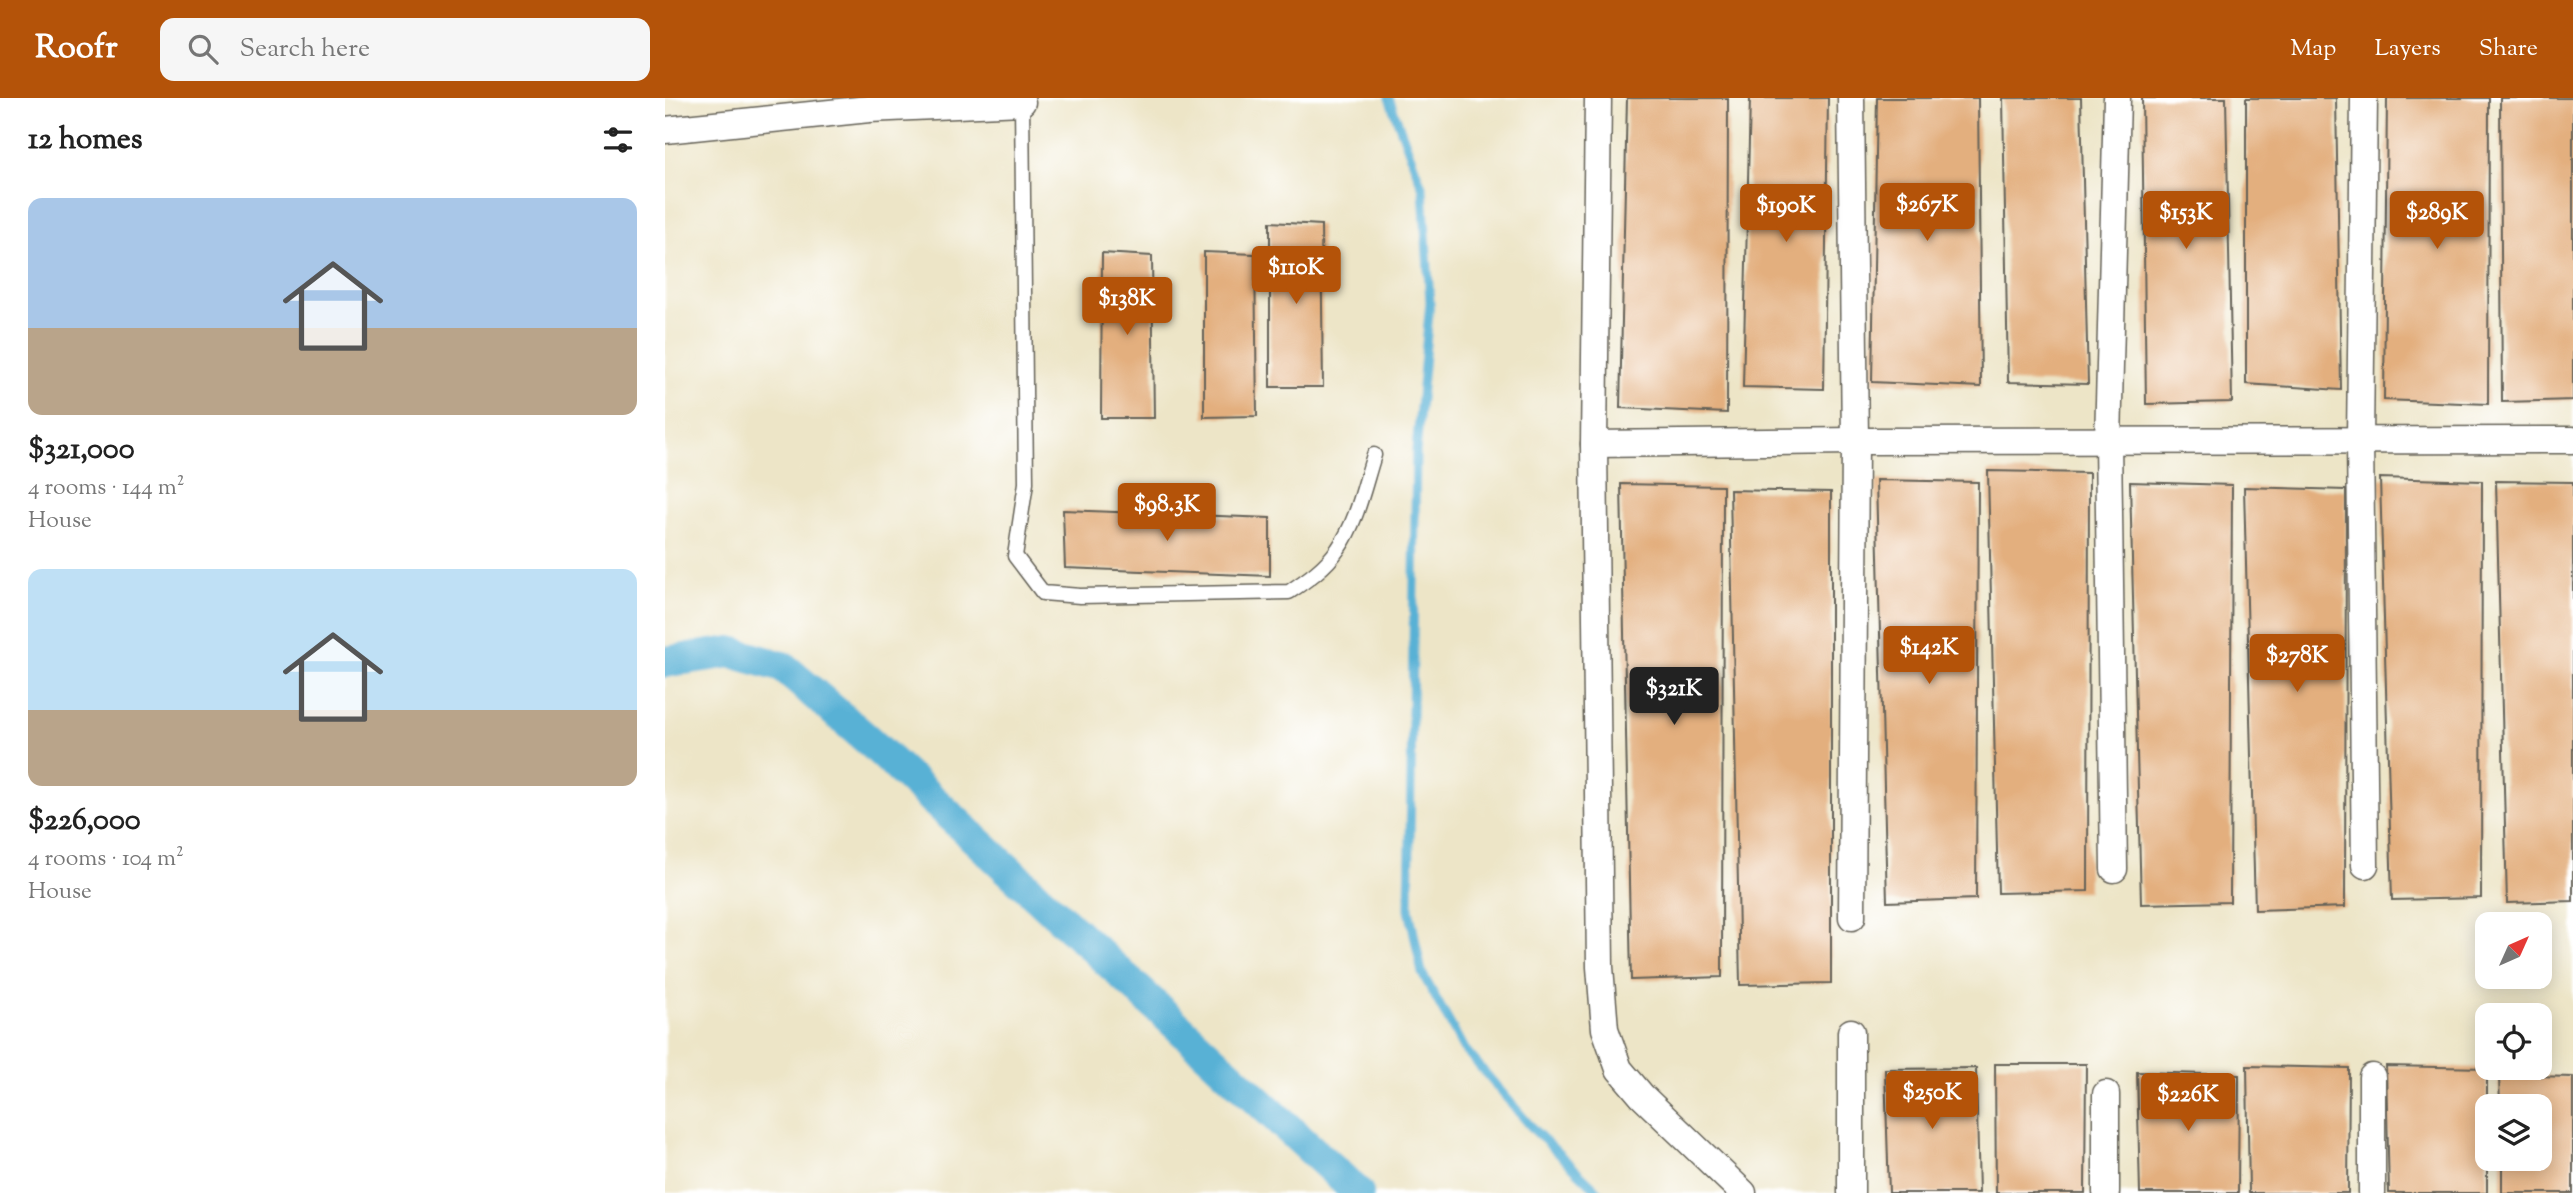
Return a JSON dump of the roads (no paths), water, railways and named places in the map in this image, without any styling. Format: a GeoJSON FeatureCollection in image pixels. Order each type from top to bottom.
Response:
{"type":"FeatureCollection","features":[{"type":"Feature","properties":{"kind":"street"},"geometry":{"type":"LineString","coordinates":[[1598,98],[1594,444],[1600,967],[1605,1029],[1619,1069],[1642,1096],[1743,1193]]}},
{"type":"Feature","properties":{"kind":"street"},"geometry":{"type":"LineString","coordinates":[[1851,98],[1855,441],[1851,917]]}},
{"type":"Feature","properties":{"kind":"street"},"geometry":{"type":"LineString","coordinates":[[2114,869],[2108,441],[2117,98]]}},
{"type":"Feature","properties":{"kind":"street"},"geometry":{"type":"LineString","coordinates":[[2364,98],[2360,440],[2365,865]]}},
{"type":"Feature","properties":{"kind":"street"},"geometry":{"type":"LineString","coordinates":[[665,130],[869,109],[1022,102]]}},
{"type":"Feature","properties":{"kind":"street"},"geometry":{"type":"LineString","coordinates":[[1594,444],[2573,440]]}},
{"type":"Feature","properties":{"kind":"street"},"geometry":{"type":"LineString","coordinates":[[1851,1032],[1851,1193]]}},
{"type":"Feature","properties":{"kind":"street"},"geometry":{"type":"LineString","coordinates":[[2372,1077],[2372,1193]]}},
{"type":"Feature","properties":{"kind":"street"},"geometry":{"type":"LineString","coordinates":[[2106,1094],[2106,1193]]}},
{"type":"Feature","properties":{"kind":"lane"},"geometry":{"type":"LineString","coordinates":[[1022,102],[1026,483],[1016,556],[1043,593],[1080,596],[1289,592],[1314,575],[1339,548],[1356,511],[1374,455]]}},
{"type":"Feature","properties":{"kind":"waterway"},"geometry":{"type":"LineString","coordinates":[[1389,98],[1423,189],[1430,302],[1416,451],[1409,909],[1422,973],[1463,1047],[1534,1130],[1600,1193]]}},
{"type":"Feature","properties":{"kind":"waterway"},"geometry":{"type":"LineString","coordinates":[[665,662],[731,652],[783,667],[869,741],[1358,1193]]}}]}
